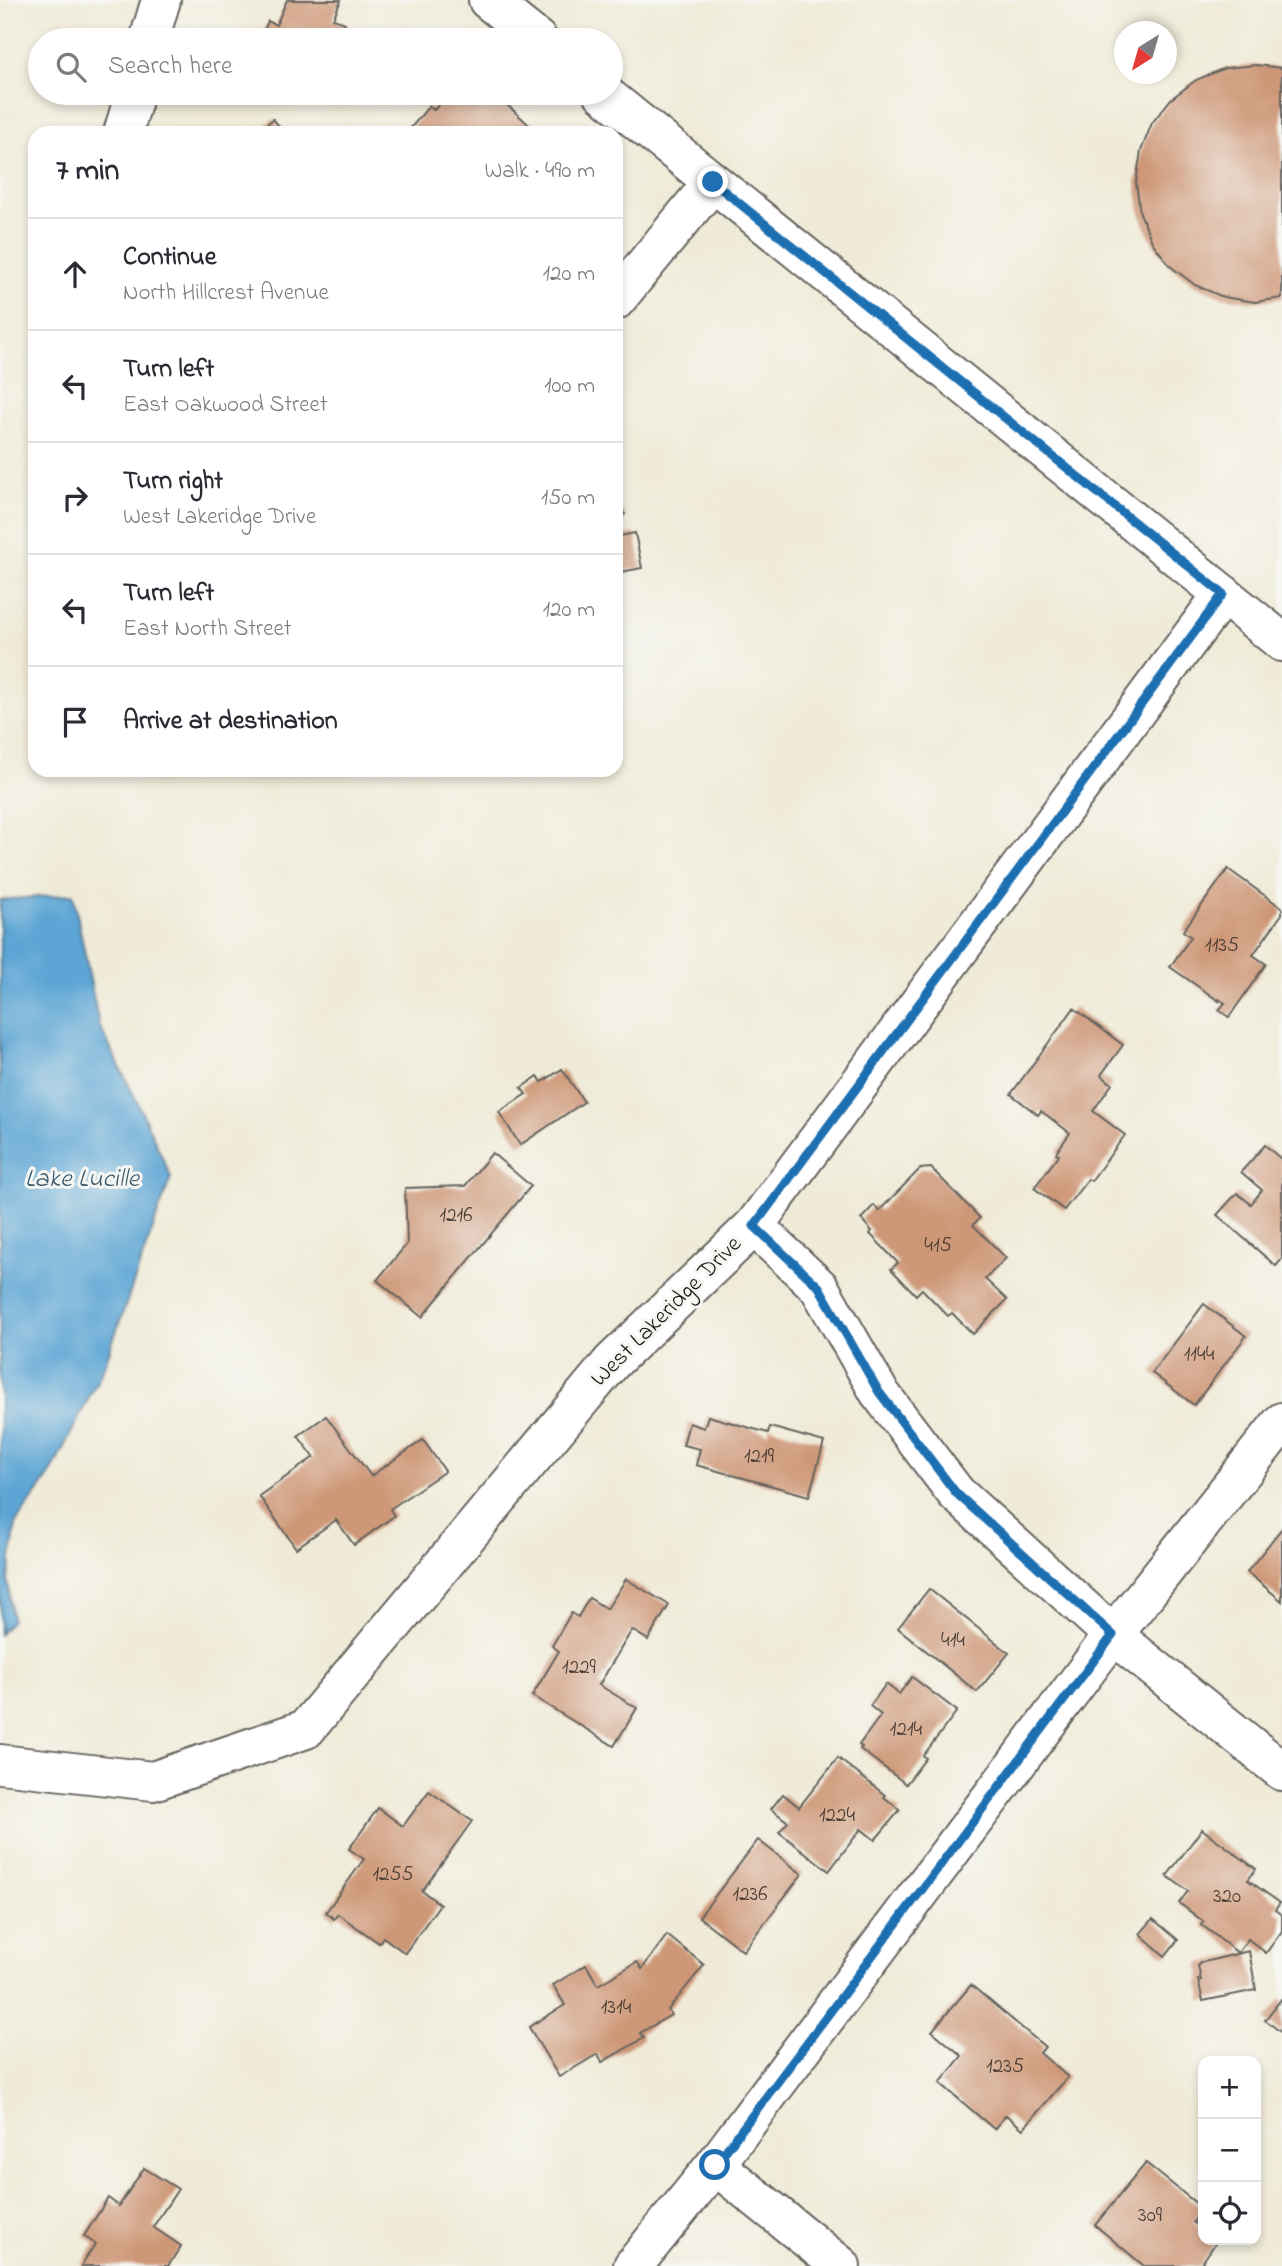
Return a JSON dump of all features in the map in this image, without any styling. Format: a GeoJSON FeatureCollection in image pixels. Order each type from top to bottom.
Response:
{"type":"FeatureCollection","features":[{"type":"Feature","properties":{"kind":"street"},"geometry":{"type":"LineString","coordinates":[[153,28],[161,0]]}},
{"type":"Feature","properties":{"kind":"street"},"geometry":{"type":"LineString","coordinates":[[488,0],[523,28]]}},
{"type":"Feature","properties":{"kind":"street"},"geometry":{"type":"LineString","coordinates":[[125,126],[131,105]]}},
{"type":"Feature","properties":{"kind":"street"},"geometry":{"type":"LineString","coordinates":[[618,105],[1282,642]]}},
{"type":"Feature","properties":{"kind":"street"},"geometry":{"type":"LineString","coordinates":[[623,291],[713,182]]}},
{"type":"Feature","properties":{"kind":"street","name":"West Lakeridge Drive"},"geometry":{"type":"LineString","coordinates":[[0,1764],[153,1781],[306,1728],[612,1362],[754,1226],[1223,594]]}},
{"type":"Feature","properties":{"kind":"street"},"geometry":{"type":"LineString","coordinates":[[754,1226],[819,1287],[879,1392],[956,1493],[1113,1635],[1282,1771]]}},
{"type":"Feature","properties":{"kind":"street"},"geometry":{"type":"LineString","coordinates":[[633,2266],[715,2165],[1113,1635],[1282,1422]]}},
{"type":"Feature","properties":{"kind":"street"},"geometry":{"type":"LineString","coordinates":[[715,2165],[841,2266]]}},
{"type":"Feature","properties":{"kind":"water","name":"Lake Lucille"},"geometry":{"type":"Polygon","coordinates":[[[73,894],[99,1025],[171,1177],[103,1369],[51,1473],[16,1523],[8,1580],[12,1620],[0,1634],[0,900],[73,894]]]}},
{"type":"Feature","properties":{"kind":"building"},"geometry":{"type":"Polygon","coordinates":[[[287,0],[341,0],[333,19],[345,23],[343,28],[265,28],[268,21],[276,25],[287,0]]]}},
{"type":"Feature","properties":{"kind":"building"},"geometry":{"type":"Polygon","coordinates":[[[1256,65],[1282,68],[1282,298],[1255,302],[1223,297],[1195,285],[1170,266],[1152,242],[1140,213],[1136,182],[1141,151],[1152,123],[1171,99],[1196,80],[1225,68],[1256,65]]]}},
{"type":"Feature","properties":{"kind":"building"},"geometry":{"type":"Polygon","coordinates":[[[438,105],[507,105],[530,126],[412,126],[429,106],[434,110],[438,105]]]}},
{"type":"Feature","properties":{"kind":"building"},"geometry":{"type":"Polygon","coordinates":[[[273,119],[279,126],[264,126],[273,119]]]}},
{"type":"Feature","properties":{"kind":"building"},"geometry":{"type":"Polygon","coordinates":[[[635,533],[642,568],[623,572],[623,535],[635,533]]]}},
{"type":"Feature","properties":{"kind":"building"},"geometry":{"type":"Polygon","coordinates":[[[1228,869],[1282,908],[1282,914],[1253,955],[1266,964],[1229,1017],[1219,1010],[1225,1003],[1170,967],[1191,937],[1183,931],[1228,869]]]}},
{"type":"Feature","properties":{"kind":"building"},"geometry":{"type":"Polygon","coordinates":[[[1074,1008],[1123,1045],[1101,1075],[1112,1084],[1093,1111],[1125,1135],[1091,1181],[1088,1179],[1064,1210],[1034,1188],[1059,1155],[1056,1153],[1070,1133],[1041,1111],[1038,1115],[1011,1094],[1074,1008]]]}},
{"type":"Feature","properties":{"kind":"building"},"geometry":{"type":"Polygon","coordinates":[[[562,1069],[584,1102],[520,1145],[499,1112],[526,1094],[521,1088],[538,1076],[542,1082],[562,1069]]]}},
{"type":"Feature","properties":{"kind":"building"},"geometry":{"type":"Polygon","coordinates":[[[1265,1145],[1282,1160],[1282,1259],[1276,1266],[1217,1215],[1237,1193],[1251,1204],[1262,1190],[1241,1172],[1265,1145]]]}},
{"type":"Feature","properties":{"kind":"building"},"geometry":{"type":"Polygon","coordinates":[[[492,1153],[531,1186],[422,1317],[377,1280],[407,1244],[405,1188],[465,1186],[492,1153]]]}},
{"type":"Feature","properties":{"kind":"building"},"geometry":{"type":"Polygon","coordinates":[[[931,1168],[980,1218],[973,1225],[1006,1258],[985,1279],[1007,1300],[973,1334],[952,1313],[948,1316],[922,1289],[916,1295],[891,1269],[898,1263],[870,1234],[872,1231],[861,1219],[874,1205],[879,1211],[920,1169],[931,1168]]]}},
{"type":"Feature","properties":{"kind":"building"},"geometry":{"type":"Polygon","coordinates":[[[1204,1304],[1246,1336],[1194,1405],[1152,1373],[1204,1304]]]}},
{"type":"Feature","properties":{"kind":"building"},"geometry":{"type":"Polygon","coordinates":[[[326,1416],[371,1476],[423,1440],[445,1471],[390,1509],[394,1516],[354,1545],[336,1520],[296,1548],[259,1496],[314,1457],[298,1436],[326,1416]]]}},
{"type":"Feature","properties":{"kind":"building"},"geometry":{"type":"Polygon","coordinates":[[[708,1416],[768,1433],[770,1427],[824,1442],[809,1496],[696,1465],[700,1449],[683,1445],[689,1423],[704,1428],[708,1416]]]}},
{"type":"Feature","properties":{"kind":"building"},"geometry":{"type":"Polygon","coordinates":[[[1282,1528],[1282,1601],[1247,1572],[1282,1528]]]}},
{"type":"Feature","properties":{"kind":"building"},"geometry":{"type":"Polygon","coordinates":[[[626,1579],[669,1605],[648,1640],[632,1630],[599,1685],[637,1708],[614,1746],[532,1696],[559,1651],[552,1646],[571,1613],[578,1617],[589,1598],[607,1609],[626,1579]]]}},
{"type":"Feature","properties":{"kind":"building"},"geometry":{"type":"Polygon","coordinates":[[[929,1589],[1009,1653],[977,1692],[898,1628],[929,1589]]]}},
{"type":"Feature","properties":{"kind":"building"},"geometry":{"type":"Polygon","coordinates":[[[912,1677],[957,1711],[906,1784],[860,1749],[862,1747],[859,1745],[881,1715],[870,1706],[886,1684],[899,1694],[912,1677]]]}},
{"type":"Feature","properties":{"kind":"building"},"geometry":{"type":"Polygon","coordinates":[[[838,1758],[900,1810],[875,1840],[861,1829],[829,1871],[779,1832],[788,1822],[771,1809],[783,1794],[799,1807],[838,1758]]]}},
{"type":"Feature","properties":{"kind":"building"},"geometry":{"type":"Polygon","coordinates":[[[429,1791],[472,1821],[422,1891],[440,1904],[405,1953],[383,1937],[379,1943],[338,1914],[334,1919],[326,1912],[364,1859],[349,1849],[378,1808],[403,1826],[429,1791]]]}},
{"type":"Feature","properties":{"kind":"building"},"geometry":{"type":"Polygon","coordinates":[[[1202,1829],[1256,1869],[1248,1880],[1280,1903],[1275,1910],[1282,1915],[1282,1931],[1266,1953],[1248,1939],[1238,1953],[1179,1903],[1188,1891],[1167,1876],[1202,1829]]]}},
{"type":"Feature","properties":{"kind":"building"},"geometry":{"type":"Polygon","coordinates":[[[758,1840],[802,1874],[743,1951],[699,1917],[758,1840]]]}},
{"type":"Feature","properties":{"kind":"building"},"geometry":{"type":"Polygon","coordinates":[[[1153,1919],[1178,1940],[1165,1956],[1140,1934],[1153,1919]]]}},
{"type":"Feature","properties":{"kind":"building"},"geometry":{"type":"Polygon","coordinates":[[[667,1935],[704,1965],[668,2010],[671,2015],[640,2033],[644,2038],[602,2062],[598,2054],[559,2077],[529,2027],[565,2005],[553,1985],[586,1965],[598,1985],[637,1962],[642,1969],[667,1935]]]}},
{"type":"Feature","properties":{"kind":"building"},"geometry":{"type":"Polygon","coordinates":[[[1249,1951],[1256,1990],[1203,2001],[1198,1980],[1201,1980],[1198,1966],[1200,1963],[1249,1951]]]}},
{"type":"Feature","properties":{"kind":"building"},"geometry":{"type":"Polygon","coordinates":[[[971,1985],[1045,2047],[1040,2053],[1068,2077],[1023,2129],[1006,2115],[994,2129],[940,2083],[962,2056],[932,2031],[971,1985]]]}},
{"type":"Feature","properties":{"kind":"building"},"geometry":{"type":"Polygon","coordinates":[[[1282,1998],[1282,2033],[1265,2020],[1282,1998]]]}},
{"type":"Feature","properties":{"kind":"building"},"geometry":{"type":"Polygon","coordinates":[[[1146,2163],[1198,2205],[1198,2216],[1193,2222],[1198,2226],[1198,2245],[1214,2245],[1200,2266],[1144,2266],[1095,2225],[1146,2163]]]}},
{"type":"Feature","properties":{"kind":"building"},"geometry":{"type":"Polygon","coordinates":[[[144,2168],[178,2189],[153,2227],[181,2246],[168,2266],[81,2266],[95,2244],[84,2236],[108,2198],[119,2206],[144,2168]]]}},
{"type":"Feature","properties":{"kind":"route"},"geometry":{"type":"LineString","coordinates":[[713,182],[1223,594],[754,1226],[819,1287],[879,1392],[956,1493],[1113,1635],[715,2165]]}}]}
